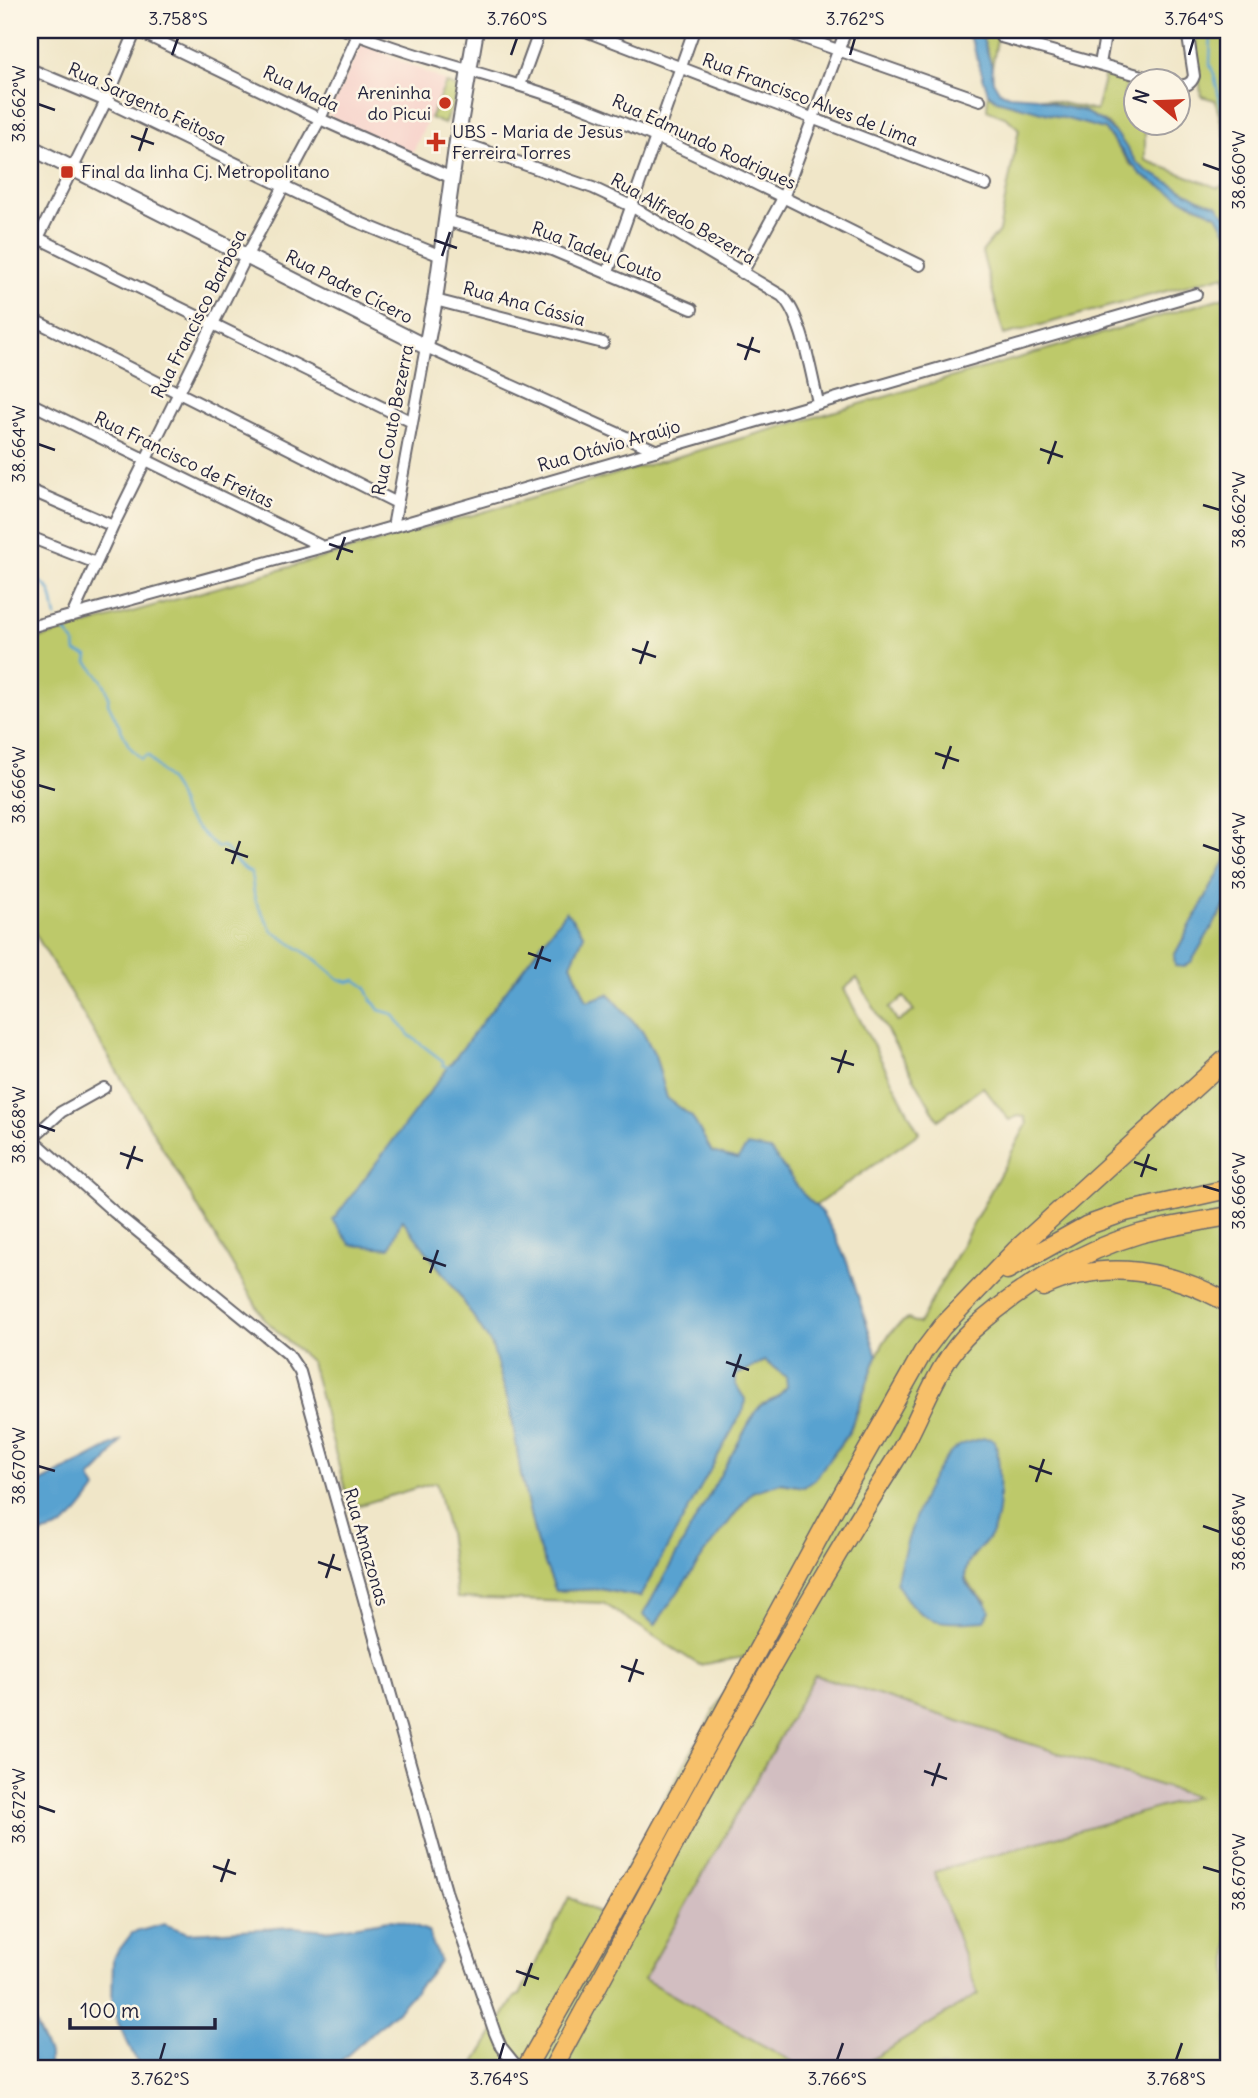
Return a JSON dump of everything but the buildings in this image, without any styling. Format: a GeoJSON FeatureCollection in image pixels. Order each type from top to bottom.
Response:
{"type":"FeatureCollection","features":[{"type":"Feature","properties":{"kind":"highway"},"geometry":{"type":"LineString","coordinates":[[526,2068],[923,1352],[942,1327],[1037,1230],[1228,1057]]}},
{"type":"Feature","properties":{"kind":"highway"},"geometry":{"type":"LineString","coordinates":[[554,2068],[779,1655],[897,1458],[928,1391],[949,1358],[986,1283],[1044,1247],[1086,1226],[1125,1212],[1228,1189]]}},
{"type":"Feature","properties":{"kind":"highway"},"geometry":{"type":"LineString","coordinates":[[949,1358],[970,1332],[999,1308],[1053,1271],[1102,1247],[1141,1234],[1228,1216]]}},
{"type":"Feature","properties":{"kind":"highway"},"geometry":{"type":"LineString","coordinates":[[999,1308],[1055,1282],[1102,1271],[1139,1272],[1177,1278],[1228,1303]]}},
{"type":"Feature","properties":{"kind":"street"},"geometry":{"type":"LineString","coordinates":[[30,254],[34,236],[73,169],[106,102],[136,30]]}},
{"type":"Feature","properties":{"kind":"street","name":"Rua Mada"},"geometry":{"type":"LineString","coordinates":[[136,30],[320,119],[452,178]]}},
{"type":"Feature","properties":{"kind":"street","name":"Rua Edmundo Rodrigues"},"geometry":{"type":"LineString","coordinates":[[346,30],[469,72],[520,85],[655,135],[920,265]]}},
{"type":"Feature","properties":{"kind":"street","name":"Rua Couto Bezerra"},"geometry":{"type":"LineString","coordinates":[[393,527],[435,299],[476,30]]}},
{"type":"Feature","properties":{"kind":"street"},"geometry":{"type":"LineString","coordinates":[[520,85],[540,30]]}},
{"type":"Feature","properties":{"kind":"street","name":"Rua Francisco Alves de Lima"},"geometry":{"type":"LineString","coordinates":[[583,30],[986,186]]}},
{"type":"Feature","properties":{"kind":"street"},"geometry":{"type":"LineString","coordinates":[[608,272],[694,30]]}},
{"type":"Feature","properties":{"kind":"street"},"geometry":{"type":"LineString","coordinates":[[781,30],[980,100]]}},
{"type":"Feature","properties":{"kind":"street"},"geometry":{"type":"LineString","coordinates":[[742,273],[783,198],[846,30]]}},
{"type":"Feature","properties":{"kind":"street"},"geometry":{"type":"LineString","coordinates":[[1024,30],[1024,44]]}},
{"type":"Feature","properties":{"kind":"street"},"geometry":{"type":"LineString","coordinates":[[1100,65],[1106,30]]}},
{"type":"Feature","properties":{"kind":"street"},"geometry":{"type":"LineString","coordinates":[[1187,30],[1194,76],[1192,82]]}},
{"type":"Feature","properties":{"kind":"street","name":"Rua Francisco Barbosa"},"geometry":{"type":"LineString","coordinates":[[72,616],[212,325],[320,119],[358,32]]}},
{"type":"Feature","properties":{"kind":"street"},"geometry":{"type":"LineString","coordinates":[[1001,37],[1122,71]]}},
{"type":"Feature","properties":{"kind":"street","name":"Rua Sargento Feitosa"},"geometry":{"type":"LineString","coordinates":[[30,69],[106,102],[353,220],[442,256]]}},
{"type":"Feature","properties":{"kind":"street","name":"Rua Alfredo Bezerra"},"geometry":{"type":"LineString","coordinates":[[457,141],[558,175],[631,206],[772,289],[789,303],[797,320],[818,402]]}},
{"type":"Feature","properties":{"kind":"street","name":"Rua Padre Cícero"},"geometry":{"type":"LineString","coordinates":[[30,147],[426,347],[657,451]]}},
{"type":"Feature","properties":{"kind":"street","name":"Rua Tadeu Couto"},"geometry":{"type":"LineString","coordinates":[[447,221],[552,250],[691,309]]}},
{"type":"Feature","properties":{"kind":"street"},"geometry":{"type":"LineString","coordinates":[[34,236],[412,422]]}},
{"type":"Feature","properties":{"kind":"street","name":"Rua Otávio Araújo"},"geometry":{"type":"LineString","coordinates":[[30,627],[323,547],[1196,294]]}},
{"type":"Feature","properties":{"kind":"street","name":"Rua Ana Cássia"},"geometry":{"type":"LineString","coordinates":[[435,299],[603,343]]}},
{"type":"Feature","properties":{"kind":"street"},"geometry":{"type":"LineString","coordinates":[[30,318],[397,503]]}},
{"type":"Feature","properties":{"kind":"street","name":"Rua Francisco de Freitas"},"geometry":{"type":"LineString","coordinates":[[30,404],[323,547]]}},
{"type":"Feature","properties":{"kind":"street"},"geometry":{"type":"LineString","coordinates":[[30,491],[113,526]]}},
{"type":"Feature","properties":{"kind":"street"},"geometry":{"type":"LineString","coordinates":[[30,537],[96,563]]}},
{"type":"Feature","properties":{"kind":"street"},"geometry":{"type":"LineString","coordinates":[[30,1138],[61,1112],[104,1088]]}},
{"type":"Feature","properties":{"kind":"street","name":"Rua Amazonas"},"geometry":{"type":"LineString","coordinates":[[30,1138],[114,1212],[288,1354],[300,1372],[446,1891],[495,2033],[518,2068]]}},
{"type":"Feature","properties":{"kind":"shaded area"},"geometry":{"type":"Polygon","coordinates":[[[362,43],[445,81],[412,155],[328,115],[362,43]]]}},
{"type":"Feature","properties":{"kind":"shaded area"},"geometry":{"type":"Polygon","coordinates":[[[815,1675],[1197,1797],[935,1872],[978,1994],[858,2068],[804,2068],[644,1979],[815,1675]]]}},
{"type":"Feature","properties":{"kind":"green space"},"geometry":{"type":"Polygon","coordinates":[[[978,30],[999,30],[992,67],[986,46],[978,30]]]}},
{"type":"Feature","properties":{"kind":"green space"},"geometry":{"type":"Polygon","coordinates":[[[1195,30],[1228,30],[1228,147],[1215,100],[1201,96],[1195,30]]]}},
{"type":"Feature","properties":{"kind":"green space"},"geometry":{"type":"Polygon","coordinates":[[[1106,70],[1122,76],[1122,136],[1145,136],[1145,160],[1218,188],[1228,182],[1228,219],[1217,205],[1201,200],[1147,171],[1137,163],[1108,124],[1083,111],[1037,97],[1096,111],[1106,70]]]}},
{"type":"Feature","properties":{"kind":"green space","name":"Areninha do Picui"},"geometry":{"type":"Polygon","coordinates":[[[446,83],[460,89],[444,124],[430,118],[446,83]]]}},
{"type":"Feature","properties":{"kind":"green space"},"geometry":{"type":"Polygon","coordinates":[[[988,93],[997,100],[1104,129],[1131,165],[1186,201],[1217,215],[1228,235],[1228,285],[1225,275],[1004,335],[982,252],[999,231],[1019,129],[1007,118],[987,110],[988,93]]]}},
{"type":"Feature","properties":{"kind":"green space"},"geometry":{"type":"Polygon","coordinates":[[[1228,296],[1228,856],[1174,956],[1220,916],[1228,900],[1228,2068],[858,2068],[978,1994],[934,1872],[1196,1797],[815,1675],[644,1979],[804,2068],[472,2068],[515,1997],[520,1995],[569,1897],[601,1914],[744,1657],[699,1665],[603,1603],[457,1598],[448,1532],[436,1482],[350,1508],[311,1362],[265,1320],[30,925],[30,641],[1228,296]],[[571,964],[402,1219],[460,1296],[492,1345],[511,1411],[521,1475],[537,1544],[556,1591],[600,1589],[640,1597],[745,1399],[735,1385],[736,1375],[765,1361],[787,1377],[787,1387],[775,1399],[761,1405],[643,1615],[708,1549],[752,1492],[780,1483],[804,1487],[839,1446],[855,1419],[878,1353],[886,1339],[896,1327],[908,1319],[919,1324],[1027,1124],[1025,1117],[1018,1116],[1009,1120],[983,1087],[938,1120],[857,978],[844,989],[919,1133],[815,1206],[793,1188],[766,1173],[712,1152],[692,1117],[667,1098],[655,1055],[642,1031],[609,994],[587,1002],[571,964]],[[904,997],[889,1008],[898,1022],[914,1011],[904,997]],[[997,1448],[896,1582],[987,1602],[968,1582],[966,1570],[991,1533],[996,1519],[999,1488],[997,1448]]]}},
{"type":"Feature","properties":{"kind":"water"},"geometry":{"type":"Polygon","coordinates":[[[964,30],[978,30],[981,33],[992,67],[993,81],[999,91],[1009,95],[1037,97],[1083,111],[1103,122],[1147,171],[1201,200],[1217,205],[1228,219],[1228,235],[1217,215],[1141,175],[1104,129],[997,100],[988,93],[972,42],[964,30]]]}},
{"type":"Feature","properties":{"kind":"water"},"geometry":{"type":"Polygon","coordinates":[[[1228,856],[1228,900],[1192,961],[1184,967],[1175,966],[1174,956],[1228,856]]]}},
{"type":"Feature","properties":{"kind":"water"},"geometry":{"type":"Polygon","coordinates":[[[566,911],[584,935],[571,964],[587,1001],[609,994],[642,1031],[655,1055],[667,1098],[692,1117],[712,1152],[738,1159],[747,1146],[770,1150],[804,1195],[821,1211],[848,1265],[877,1356],[849,1432],[814,1480],[804,1487],[780,1483],[752,1492],[655,1625],[643,1615],[755,1412],[787,1387],[786,1377],[765,1361],[736,1375],[736,1385],[745,1399],[744,1409],[640,1597],[600,1589],[556,1591],[537,1544],[521,1475],[511,1411],[492,1346],[460,1296],[402,1219],[390,1248],[351,1245],[333,1220],[566,911]]]}},
{"type":"Feature","properties":{"kind":"water"},"geometry":{"type":"Polygon","coordinates":[[[984,1438],[993,1439],[996,1447],[999,1471],[998,1511],[990,1537],[968,1563],[965,1577],[968,1587],[990,1611],[984,1621],[942,1622],[913,1607],[896,1582],[919,1508],[937,1471],[947,1456],[959,1446],[984,1438]]]}},
{"type":"Feature","properties":{"kind":"water"},"geometry":{"type":"Polygon","coordinates":[[[122,1440],[90,1478],[96,1489],[79,1512],[63,1526],[30,1538],[30,1488],[122,1440]]]}},
{"type":"Feature","properties":{"kind":"water"},"geometry":{"type":"Polygon","coordinates":[[[389,1920],[402,1921],[428,1931],[440,1962],[399,2009],[333,2068],[140,2068],[117,2021],[112,2005],[113,1958],[132,1933],[164,1924],[188,1933],[293,1927],[327,1930],[389,1920]]]}},
{"type":"Feature","properties":{"kind":"water"},"geometry":{"type":"Polygon","coordinates":[[[30,2013],[49,2054],[49,2068],[30,2068],[30,2013]]]}},
{"type":"Feature","properties":{"kind":"waterway"},"geometry":{"type":"LineString","coordinates":[[1211,30],[1210,65],[1228,139]]}},
{"type":"Feature","properties":{"kind":"waterway"},"geometry":{"type":"LineString","coordinates":[[30,576],[48,588],[56,617]]}},
{"type":"Feature","properties":{"kind":"waterway"},"geometry":{"type":"LineString","coordinates":[[59,623],[75,644],[76,652],[88,656],[87,662],[105,686],[108,703],[129,746],[141,759],[148,755],[167,778],[177,792],[183,812],[193,824],[218,848],[222,846],[251,873],[255,900],[272,931],[315,959],[339,979],[348,982],[356,980],[366,987],[379,1010],[393,1014],[409,1035],[450,1068]]}},
{"type":"Feature","properties":{"kind":"place","name":"Areninha do Picui"},"geometry":{"type":"Point","coordinates":[445,103]}},
{"type":"Feature","properties":{"kind":"place","name":"UBS - Maria de Jesus Ferreira Torres"},"geometry":{"type":"Point","coordinates":[436,142]}},
{"type":"Feature","properties":{"kind":"place","name":"Final da linha Cj. Metropolitano"},"geometry":{"type":"Point","coordinates":[67,172]}}]}
